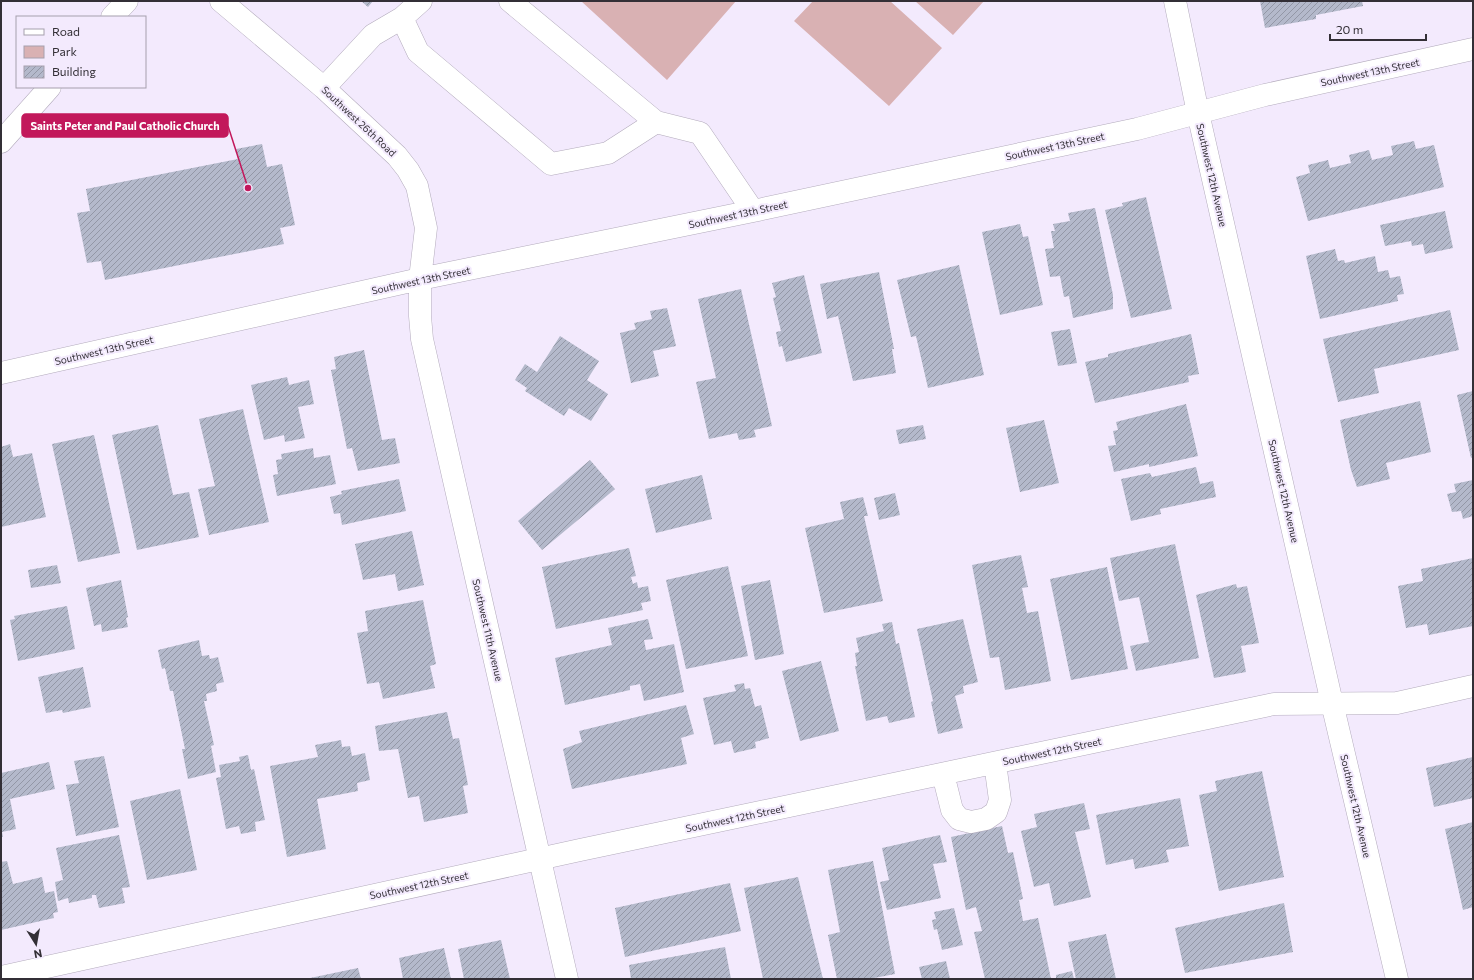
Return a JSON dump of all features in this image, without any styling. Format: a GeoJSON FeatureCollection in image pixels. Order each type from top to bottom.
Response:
{"type":"FeatureCollection","features":[{"type":"Feature","properties":{"kind":"street"},"geometry":{"type":"LineString","coordinates":[[113,16],[127,1]]}},
{"type":"Feature","properties":{"kind":"street","name":"Southwest 26th Road"},"geometry":{"type":"LineString","coordinates":[[221,1],[324,88],[397,156],[408,170],[416,186],[426,228],[420,280]]}},
{"type":"Feature","properties":{"kind":"street"},"geometry":{"type":"LineString","coordinates":[[324,88],[373,35],[402,18],[421,1]]}},
{"type":"Feature","properties":{"kind":"street"},"geometry":{"type":"LineString","coordinates":[[510,1],[656,122],[700,133],[753,211]]}},
{"type":"Feature","properties":{"kind":"street","name":"Southwest 12th Avenue"},"geometry":{"type":"LineString","coordinates":[[1175,1],[1198,113],[1332,703],[1397,979]]}},
{"type":"Feature","properties":{"kind":"street"},"geometry":{"type":"LineString","coordinates":[[402,18],[418,52],[551,164],[608,153],[656,122]]}},
{"type":"Feature","properties":{"kind":"street","name":"Southwest 13th Street"},"geometry":{"type":"LineString","coordinates":[[1,373],[420,280],[1137,129],[1265,95],[1473,49]]}},
{"type":"Feature","properties":{"kind":"street"},"geometry":{"type":"LineString","coordinates":[[1,142],[49,88]]}},
{"type":"Feature","properties":{"kind":"street","name":"Southwest 11th Avenue"},"geometry":{"type":"LineString","coordinates":[[420,280],[420,316],[422,339],[567,979]]}},
{"type":"Feature","properties":{"kind":"street","name":"Southwest 12th Street"},"geometry":{"type":"LineString","coordinates":[[1,978],[540,859],[1274,704],[1397,703],[1473,686]]}},
{"type":"Feature","properties":{"kind":"street"},"geometry":{"type":"LineString","coordinates":[[943,774],[952,810],[959,819],[971,822],[986,819],[996,812],[1000,800],[995,763]]}},
{"type":"Feature","properties":{"kind":"green space"},"geometry":{"type":"Polygon","coordinates":[[[581,1],[736,1],[667,80],[581,1]]]}},
{"type":"Feature","properties":{"kind":"green space"},"geometry":{"type":"Polygon","coordinates":[[[813,1],[890,1],[942,48],[889,106],[794,21],[813,1]]]}},
{"type":"Feature","properties":{"kind":"green space"},"geometry":{"type":"Polygon","coordinates":[[[915,1],[984,1],[953,35],[915,1]]]}},
{"type":"Feature","properties":{"kind":"building"},"geometry":{"type":"Polygon","coordinates":[[[361,1],[373,1],[368,7],[361,1]]]}},
{"type":"Feature","properties":{"kind":"building"},"geometry":{"type":"Polygon","coordinates":[[[1260,1],[1362,1],[1363,6],[1316,15],[1316,19],[1265,28],[1260,1]]]}},
{"type":"Feature","properties":{"kind":"building"},"geometry":{"type":"Polygon","coordinates":[[[1414,141],[1416,149],[1434,145],[1444,187],[1308,221],[1296,177],[1310,173],[1308,165],[1328,160],[1330,168],[1351,163],[1349,155],[1369,150],[1372,160],[1393,155],[1391,146],[1414,141]]]}},
{"type":"Feature","properties":{"kind":"building"},"geometry":{"type":"Polygon","coordinates":[[[262,144],[267,167],[282,164],[295,225],[280,228],[284,244],[105,280],[101,261],[87,263],[77,213],[90,211],[86,189],[238,159],[236,149],[262,144]]]}},
{"type":"Feature","properties":{"kind":"building"},"geometry":{"type":"Polygon","coordinates":[[[1146,197],[1172,309],[1131,318],[1105,210],[1123,206],[1122,203],[1146,197]]]}},
{"type":"Feature","properties":{"kind":"building"},"geometry":{"type":"Polygon","coordinates":[[[1095,208],[1113,295],[1113,309],[1073,318],[1069,296],[1064,297],[1060,276],[1050,277],[1045,249],[1054,248],[1051,231],[1055,231],[1053,224],[1070,221],[1068,213],[1095,208]]]}},
{"type":"Feature","properties":{"kind":"building"},"geometry":{"type":"Polygon","coordinates":[[[1445,211],[1453,248],[1425,254],[1423,244],[1412,246],[1411,241],[1385,246],[1380,225],[1445,211]]]}},
{"type":"Feature","properties":{"kind":"building"},"geometry":{"type":"Polygon","coordinates":[[[1020,224],[1023,237],[1028,236],[1043,305],[1000,315],[982,232],[1020,224]]]}},
{"type":"Feature","properties":{"kind":"building"},"geometry":{"type":"Polygon","coordinates":[[[1335,249],[1338,261],[1344,260],[1345,263],[1375,256],[1378,272],[1388,270],[1390,278],[1400,276],[1404,294],[1397,295],[1398,301],[1320,319],[1306,256],[1335,249]]]}},
{"type":"Feature","properties":{"kind":"building"},"geometry":{"type":"Polygon","coordinates":[[[959,265],[984,375],[928,388],[916,336],[911,337],[897,280],[959,265]]]}},
{"type":"Feature","properties":{"kind":"building"},"geometry":{"type":"Polygon","coordinates":[[[879,272],[894,349],[892,349],[896,373],[853,381],[838,316],[827,319],[820,284],[879,272]]]}},
{"type":"Feature","properties":{"kind":"building"},"geometry":{"type":"Polygon","coordinates":[[[804,275],[822,353],[786,362],[782,346],[779,347],[776,332],[781,331],[773,298],[776,297],[772,283],[804,275]]]}},
{"type":"Feature","properties":{"kind":"building"},"geometry":{"type":"Polygon","coordinates":[[[741,289],[772,426],[754,430],[756,437],[739,440],[737,433],[709,439],[696,382],[716,378],[698,299],[741,289]]]}},
{"type":"Feature","properties":{"kind":"building"},"geometry":{"type":"Polygon","coordinates":[[[667,308],[676,346],[653,351],[659,376],[631,383],[620,333],[636,329],[634,323],[652,319],[650,311],[667,308]]]}},
{"type":"Feature","properties":{"kind":"building"},"geometry":{"type":"Polygon","coordinates":[[[1450,310],[1459,350],[1374,369],[1379,393],[1338,402],[1323,339],[1450,310]]]}},
{"type":"Feature","properties":{"kind":"building"},"geometry":{"type":"Polygon","coordinates":[[[1070,329],[1077,363],[1058,366],[1051,332],[1070,329]]]}},
{"type":"Feature","properties":{"kind":"building"},"geometry":{"type":"Polygon","coordinates":[[[1191,334],[1199,374],[1188,376],[1189,382],[1095,403],[1085,362],[1108,357],[1108,354],[1191,334]]]}},
{"type":"Feature","properties":{"kind":"building"},"geometry":{"type":"Polygon","coordinates":[[[560,336],[599,361],[587,380],[608,394],[591,421],[569,408],[564,416],[525,391],[527,388],[515,380],[525,364],[537,372],[560,336]]]}},
{"type":"Feature","properties":{"kind":"building"},"geometry":{"type":"Polygon","coordinates":[[[364,350],[382,440],[395,438],[400,463],[358,471],[352,448],[347,449],[331,370],[336,369],[334,357],[364,350]]]}},
{"type":"Feature","properties":{"kind":"building"},"geometry":{"type":"Polygon","coordinates":[[[287,377],[289,385],[309,380],[314,404],[298,407],[305,438],[285,442],[284,435],[264,440],[251,385],[287,377]]]}},
{"type":"Feature","properties":{"kind":"building"},"geometry":{"type":"Polygon","coordinates":[[[1473,391],[1473,457],[1471,458],[1457,395],[1473,391]]]}},
{"type":"Feature","properties":{"kind":"building"},"geometry":{"type":"Polygon","coordinates":[[[1420,401],[1431,452],[1386,463],[1390,479],[1357,487],[1351,470],[1340,420],[1420,401]]]}},
{"type":"Feature","properties":{"kind":"building"},"geometry":{"type":"Polygon","coordinates":[[[1186,404],[1198,456],[1149,467],[1149,464],[1114,472],[1108,446],[1116,445],[1113,431],[1118,430],[1116,422],[1186,404]]]}},
{"type":"Feature","properties":{"kind":"building"},"geometry":{"type":"Polygon","coordinates":[[[243,409],[269,522],[209,535],[198,489],[215,486],[199,419],[243,409]]]}},
{"type":"Feature","properties":{"kind":"building"},"geometry":{"type":"Polygon","coordinates":[[[1044,420],[1059,483],[1020,492],[1006,428],[1044,420]]]}},
{"type":"Feature","properties":{"kind":"building"},"geometry":{"type":"Polygon","coordinates":[[[158,425],[173,495],[189,492],[199,537],[137,550],[112,435],[158,425]]]}},
{"type":"Feature","properties":{"kind":"building"},"geometry":{"type":"Polygon","coordinates":[[[923,425],[926,439],[899,444],[896,430],[923,425]]]}},
{"type":"Feature","properties":{"kind":"building"},"geometry":{"type":"Polygon","coordinates":[[[94,435],[120,553],[78,562],[52,444],[94,435]]]}},
{"type":"Feature","properties":{"kind":"building"},"geometry":{"type":"Polygon","coordinates":[[[10,444],[13,457],[32,453],[46,517],[1,527],[1,447],[10,444]]]}},
{"type":"Feature","properties":{"kind":"building"},"geometry":{"type":"Polygon","coordinates":[[[313,448],[314,458],[330,455],[336,484],[277,496],[273,475],[278,474],[276,460],[282,459],[281,454],[313,448]]]}},
{"type":"Feature","properties":{"kind":"building"},"geometry":{"type":"Polygon","coordinates":[[[590,460],[615,489],[542,550],[518,521],[590,460]]]}},
{"type":"Feature","properties":{"kind":"building"},"geometry":{"type":"Polygon","coordinates":[[[1196,467],[1200,484],[1213,481],[1216,497],[1160,509],[1161,514],[1131,521],[1121,479],[1150,473],[1152,477],[1196,467]]]}},
{"type":"Feature","properties":{"kind":"building"},"geometry":{"type":"Polygon","coordinates":[[[702,475],[712,519],[656,533],[645,489],[702,475]]]}},
{"type":"Feature","properties":{"kind":"building"},"geometry":{"type":"Polygon","coordinates":[[[399,479],[406,511],[342,525],[340,513],[334,514],[330,497],[342,494],[341,491],[399,479]]]}},
{"type":"Feature","properties":{"kind":"building"},"geometry":{"type":"Polygon","coordinates":[[[1473,480],[1473,516],[1463,519],[1461,511],[1452,512],[1447,494],[1456,492],[1454,484],[1473,480]]]}},
{"type":"Feature","properties":{"kind":"building"},"geometry":{"type":"Polygon","coordinates":[[[895,493],[900,515],[879,520],[874,498],[895,493]]]}},
{"type":"Feature","properties":{"kind":"building"},"geometry":{"type":"Polygon","coordinates":[[[863,497],[868,516],[864,516],[883,601],[824,613],[805,528],[844,519],[840,502],[863,497]]]}},
{"type":"Feature","properties":{"kind":"building"},"geometry":{"type":"Polygon","coordinates":[[[412,531],[424,585],[398,591],[395,574],[363,580],[355,544],[412,531]]]}},
{"type":"Feature","properties":{"kind":"building"},"geometry":{"type":"Polygon","coordinates":[[[1175,544],[1199,658],[1136,671],[1130,646],[1149,642],[1139,597],[1119,601],[1110,558],[1175,544]]]}},
{"type":"Feature","properties":{"kind":"building"},"geometry":{"type":"Polygon","coordinates":[[[629,548],[636,576],[631,577],[633,584],[637,582],[638,588],[648,586],[651,601],[641,603],[643,610],[556,629],[542,567],[629,548]]]}},
{"type":"Feature","properties":{"kind":"building"},"geometry":{"type":"Polygon","coordinates":[[[1021,555],[1028,587],[1022,588],[1027,613],[1038,611],[1051,681],[1005,690],[999,657],[990,658],[972,565],[1021,555]]]}},
{"type":"Feature","properties":{"kind":"building"},"geometry":{"type":"Polygon","coordinates":[[[1473,558],[1473,626],[1429,635],[1427,624],[1406,628],[1398,586],[1423,581],[1421,569],[1473,558]]]}},
{"type":"Feature","properties":{"kind":"building"},"geometry":{"type":"Polygon","coordinates":[[[57,565],[61,583],[31,588],[28,570],[57,565]]]}},
{"type":"Feature","properties":{"kind":"building"},"geometry":{"type":"Polygon","coordinates":[[[728,566],[748,656],[686,669],[666,580],[728,566]]]}},
{"type":"Feature","properties":{"kind":"building"},"geometry":{"type":"Polygon","coordinates":[[[1107,567],[1128,669],[1071,680],[1050,579],[1107,567]]]}},
{"type":"Feature","properties":{"kind":"building"},"geometry":{"type":"Polygon","coordinates":[[[121,580],[128,617],[126,618],[128,627],[102,632],[101,624],[94,626],[86,588],[121,580]]]}},
{"type":"Feature","properties":{"kind":"building"},"geometry":{"type":"Polygon","coordinates":[[[770,580],[784,654],[755,660],[741,586],[770,580]]]}},
{"type":"Feature","properties":{"kind":"building"},"geometry":{"type":"Polygon","coordinates":[[[1236,584],[1237,588],[1247,586],[1259,643],[1241,646],[1246,672],[1214,678],[1196,595],[1236,584]]]}},
{"type":"Feature","properties":{"kind":"building"},"geometry":{"type":"Polygon","coordinates":[[[423,600],[436,664],[430,666],[435,688],[383,699],[379,682],[367,684],[357,633],[368,631],[365,611],[423,600]]]}},
{"type":"Feature","properties":{"kind":"building"},"geometry":{"type":"Polygon","coordinates":[[[67,606],[75,649],[18,661],[10,620],[15,619],[14,616],[67,606]]]}},
{"type":"Feature","properties":{"kind":"building"},"geometry":{"type":"Polygon","coordinates":[[[648,619],[653,639],[644,640],[646,650],[674,644],[684,692],[644,701],[640,684],[630,686],[630,690],[565,705],[555,658],[612,645],[608,628],[648,619]]]}},
{"type":"Feature","properties":{"kind":"building"},"geometry":{"type":"Polygon","coordinates":[[[963,619],[978,682],[963,686],[964,693],[955,696],[963,728],[938,734],[931,702],[933,701],[917,629],[963,619]]]}},
{"type":"Feature","properties":{"kind":"building"},"geometry":{"type":"Polygon","coordinates":[[[892,622],[896,644],[899,643],[915,717],[889,723],[887,716],[866,721],[855,666],[857,666],[855,653],[859,652],[856,638],[884,631],[882,624],[892,622]]]}},
{"type":"Feature","properties":{"kind":"building"},"geometry":{"type":"Polygon","coordinates":[[[199,640],[202,656],[209,655],[210,659],[218,657],[224,682],[216,684],[217,691],[206,694],[207,701],[204,701],[214,745],[211,746],[216,772],[188,779],[182,749],[185,749],[173,691],[170,691],[165,668],[162,669],[158,650],[199,640]]]}},
{"type":"Feature","properties":{"kind":"building"},"geometry":{"type":"Polygon","coordinates":[[[821,661],[839,731],[800,741],[782,671],[821,661]]]}},
{"type":"Feature","properties":{"kind":"building"},"geometry":{"type":"Polygon","coordinates":[[[83,667],[91,707],[63,713],[62,710],[46,713],[38,677],[83,667]]]}},
{"type":"Feature","properties":{"kind":"building"},"geometry":{"type":"Polygon","coordinates":[[[744,683],[745,689],[750,688],[755,707],[761,705],[769,738],[755,742],[756,748],[734,753],[731,741],[714,745],[703,698],[736,691],[734,685],[744,683]]]}},
{"type":"Feature","properties":{"kind":"building"},"geometry":{"type":"Polygon","coordinates":[[[686,705],[694,734],[681,738],[687,764],[572,789],[563,749],[582,742],[579,731],[686,705]]]}},
{"type":"Feature","properties":{"kind":"building"},"geometry":{"type":"Polygon","coordinates":[[[447,712],[453,739],[459,738],[468,785],[463,786],[468,813],[424,822],[419,796],[408,798],[398,749],[379,751],[375,726],[447,712]]]}},
{"type":"Feature","properties":{"kind":"building"},"geometry":{"type":"Polygon","coordinates":[[[341,740],[342,747],[350,746],[352,756],[365,753],[370,780],[357,783],[358,791],[317,799],[326,849],[287,857],[270,766],[318,757],[315,745],[341,740]]]}},
{"type":"Feature","properties":{"kind":"building"},"geometry":{"type":"Polygon","coordinates":[[[248,755],[251,770],[254,769],[265,820],[255,822],[256,831],[241,834],[239,826],[226,829],[216,778],[221,777],[219,765],[240,761],[239,757],[248,755]]]}},
{"type":"Feature","properties":{"kind":"building"},"geometry":{"type":"Polygon","coordinates":[[[104,756],[119,827],[76,836],[66,785],[79,783],[74,761],[104,756]]]}},
{"type":"Feature","properties":{"kind":"building"},"geometry":{"type":"Polygon","coordinates":[[[1473,757],[1473,798],[1434,807],[1426,768],[1473,757]]]}},
{"type":"Feature","properties":{"kind":"building"},"geometry":{"type":"Polygon","coordinates":[[[49,762],[55,789],[10,799],[16,829],[2,832],[3,837],[1,837],[1,773],[49,762]]]}},
{"type":"Feature","properties":{"kind":"building"},"geometry":{"type":"Polygon","coordinates":[[[1262,771],[1284,877],[1219,891],[1199,795],[1217,791],[1215,781],[1262,771]]]}},
{"type":"Feature","properties":{"kind":"building"},"geometry":{"type":"Polygon","coordinates":[[[180,789],[197,870],[147,880],[130,801],[180,789]]]}},
{"type":"Feature","properties":{"kind":"building"},"geometry":{"type":"Polygon","coordinates":[[[1180,798],[1189,846],[1166,850],[1169,862],[1135,869],[1133,859],[1106,865],[1096,815],[1180,798]]]}},
{"type":"Feature","properties":{"kind":"building"},"geometry":{"type":"Polygon","coordinates":[[[1084,803],[1090,829],[1075,832],[1091,897],[1054,906],[1049,883],[1034,887],[1021,831],[1037,827],[1034,814],[1084,803]]]}},
{"type":"Feature","properties":{"kind":"building"},"geometry":{"type":"Polygon","coordinates":[[[1473,822],[1473,907],[1463,910],[1445,829],[1473,822]]]}},
{"type":"Feature","properties":{"kind":"building"},"geometry":{"type":"Polygon","coordinates":[[[1002,826],[1008,853],[1013,852],[1023,899],[1019,900],[1023,921],[1038,918],[1051,979],[985,979],[974,932],[982,931],[976,907],[966,910],[951,837],[1002,826]]]}},
{"type":"Feature","properties":{"kind":"building"},"geometry":{"type":"Polygon","coordinates":[[[119,835],[130,887],[122,888],[125,903],[99,908],[96,895],[92,895],[92,898],[69,903],[68,898],[58,901],[55,882],[63,880],[56,848],[119,835]]]}},
{"type":"Feature","properties":{"kind":"building"},"geometry":{"type":"Polygon","coordinates":[[[940,835],[947,862],[933,864],[941,898],[887,910],[880,882],[889,880],[882,848],[940,835]]]}},
{"type":"Feature","properties":{"kind":"building"},"geometry":{"type":"Polygon","coordinates":[[[7,861],[13,884],[42,877],[45,893],[54,891],[58,912],[53,913],[54,918],[1,930],[1,862],[7,861]]]}},
{"type":"Feature","properties":{"kind":"building"},"geometry":{"type":"Polygon","coordinates":[[[873,861],[895,974],[869,979],[837,979],[828,935],[840,932],[828,870],[873,861]]]}},
{"type":"Feature","properties":{"kind":"building"},"geometry":{"type":"Polygon","coordinates":[[[798,877],[823,979],[763,979],[744,888],[798,877]]]}},
{"type":"Feature","properties":{"kind":"building"},"geometry":{"type":"Polygon","coordinates":[[[730,883],[741,931],[625,957],[615,908],[730,883]]]}},
{"type":"Feature","properties":{"kind":"building"},"geometry":{"type":"Polygon","coordinates":[[[1284,903],[1293,952],[1185,973],[1175,928],[1284,903]]]}},
{"type":"Feature","properties":{"kind":"building"},"geometry":{"type":"Polygon","coordinates":[[[954,908],[963,945],[942,950],[937,929],[934,930],[932,920],[936,919],[934,912],[954,908]]]}},
{"type":"Feature","properties":{"kind":"building"},"geometry":{"type":"Polygon","coordinates":[[[1106,934],[1116,979],[1076,979],[1068,942],[1106,934]]]}},
{"type":"Feature","properties":{"kind":"building"},"geometry":{"type":"Polygon","coordinates":[[[501,940],[510,979],[464,979],[458,949],[501,940]]]}},
{"type":"Feature","properties":{"kind":"building"},"geometry":{"type":"Polygon","coordinates":[[[725,947],[731,979],[631,979],[629,965],[725,947]]]}},
{"type":"Feature","properties":{"kind":"building"},"geometry":{"type":"Polygon","coordinates":[[[444,948],[451,979],[403,979],[399,958],[444,948]]]}},
{"type":"Feature","properties":{"kind":"building"},"geometry":{"type":"Polygon","coordinates":[[[946,961],[950,979],[922,979],[919,967],[946,961]]]}},
{"type":"Feature","properties":{"kind":"building"},"geometry":{"type":"Polygon","coordinates":[[[358,968],[361,979],[310,979],[310,978],[358,968]]]}},
{"type":"Feature","properties":{"kind":"building"},"geometry":{"type":"Polygon","coordinates":[[[1072,971],[1074,979],[1056,979],[1056,975],[1072,971]]]}},
{"type":"Feature","properties":{"kind":"place","name":"Saints Peter and Paul Catholic Church"},"geometry":{"type":"Point","coordinates":[248,188]}}]}
